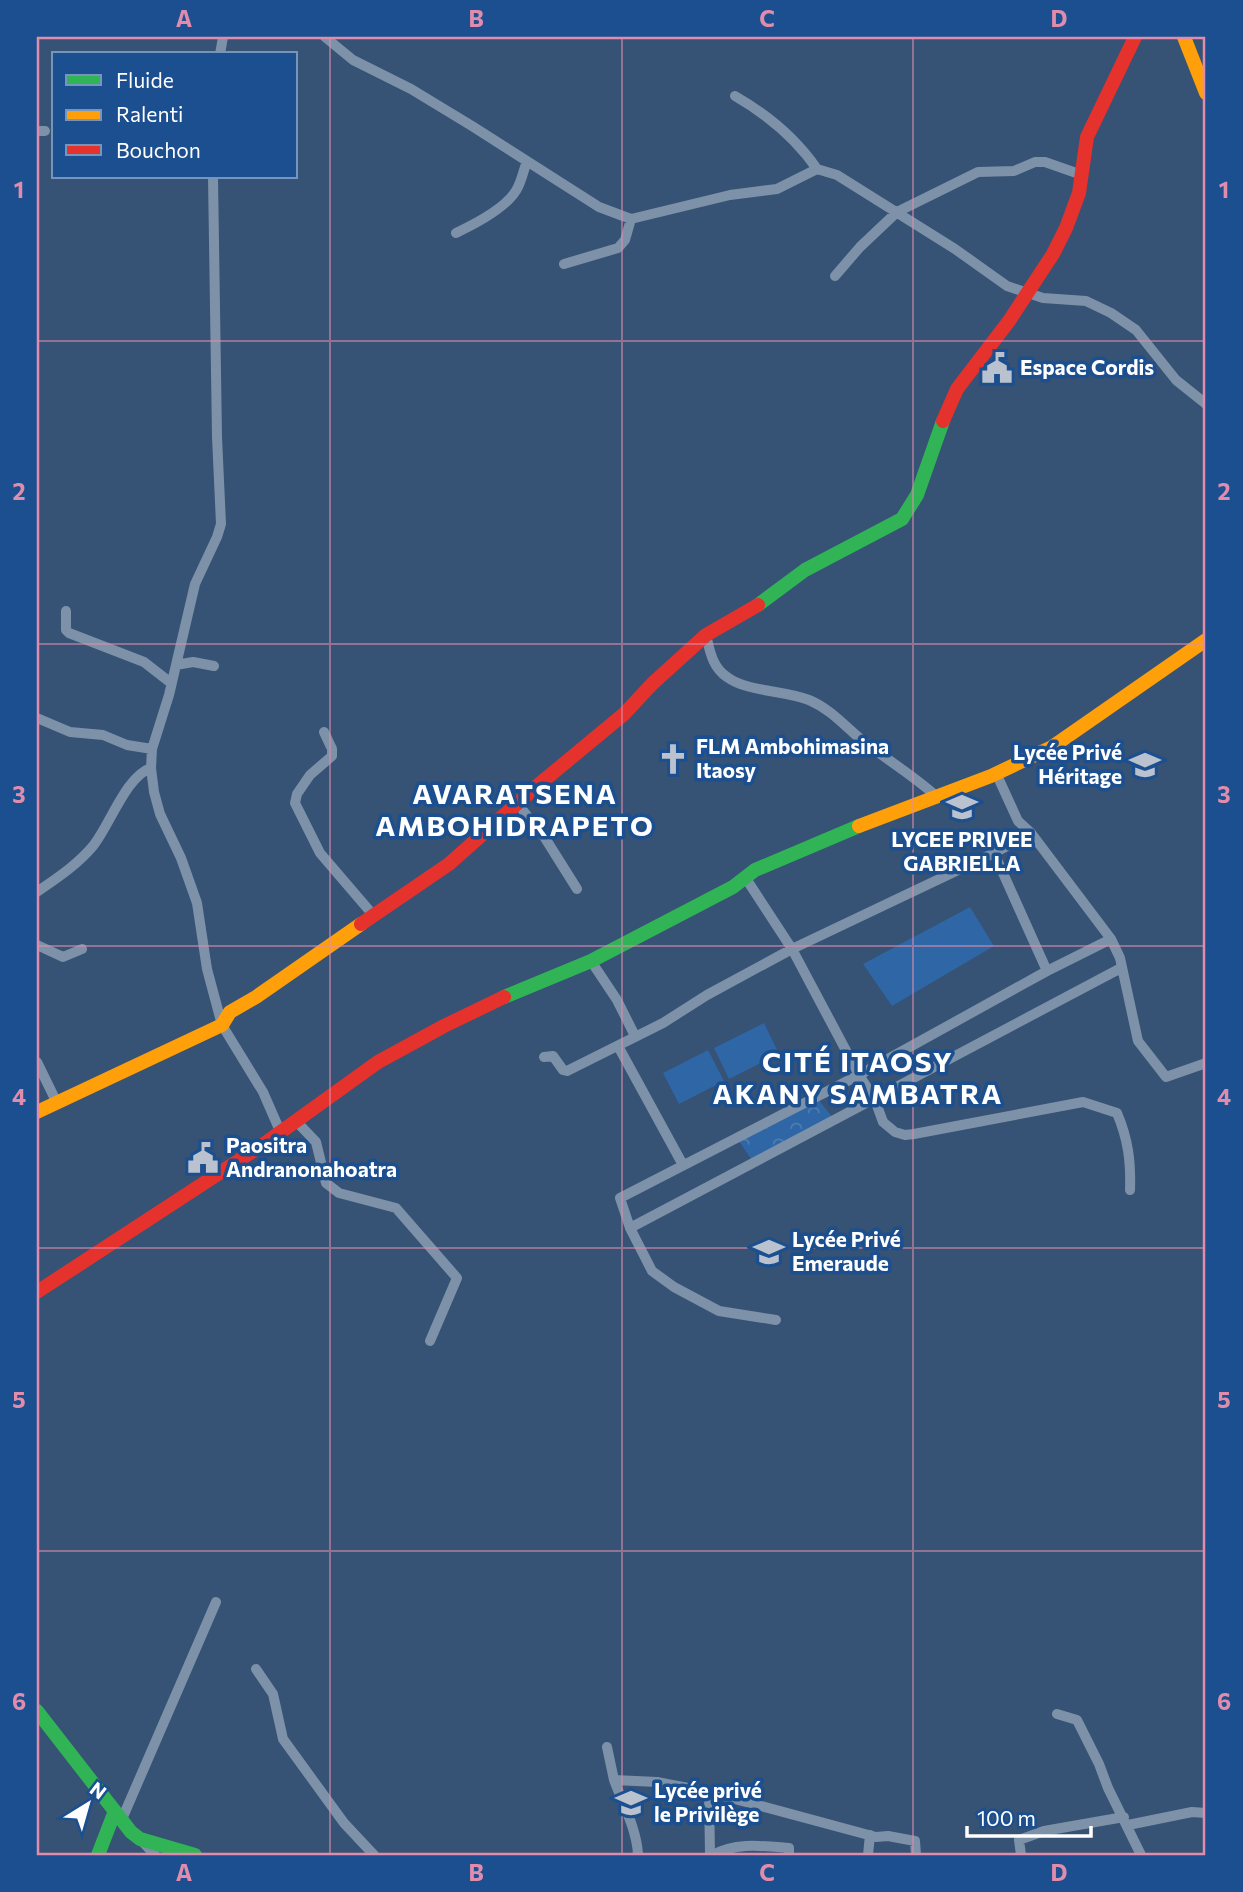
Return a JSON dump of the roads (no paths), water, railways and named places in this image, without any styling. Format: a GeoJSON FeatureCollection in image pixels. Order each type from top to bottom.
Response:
{"type":"FeatureCollection","features":[{"type":"Feature","properties":{"kind":"street"},"geometry":{"type":"LineString","coordinates":[[325,37],[353,60],[411,89],[598,207],[631,219],[730,195],[777,189],[817,169]]}},
{"type":"Feature","properties":{"kind":"street"},"geometry":{"type":"LineString","coordinates":[[37,1112],[222,1025],[230,1012],[256,997],[449,864],[624,714],[653,683],[706,635],[769,598],[805,570],[902,519],[917,495],[937,434],[957,389],[995,340],[1053,254],[1066,228],[1079,193],[1087,137],[1135,37]]}},
{"type":"Feature","properties":{"kind":"street"},"geometry":{"type":"LineString","coordinates":[[1184,37],[1206,93]]}},
{"type":"Feature","properties":{"kind":"street"},"geometry":{"type":"LineString","coordinates":[[735,96],[754,107],[800,145],[817,169],[837,175],[956,249],[1007,286],[1044,298],[1086,301],[1111,313],[1136,330],[1176,380],[1206,404]]}},
{"type":"Feature","properties":{"kind":"street"},"geometry":{"type":"LineString","coordinates":[[456,233],[494,212],[517,190],[527,161]]}},
{"type":"Feature","properties":{"kind":"street"},"geometry":{"type":"LineString","coordinates":[[835,276],[859,247],[897,212],[978,172],[1014,171],[1035,162],[1045,162],[1082,175]]}},
{"type":"Feature","properties":{"kind":"street"},"geometry":{"type":"LineString","coordinates":[[212,178],[221,524],[199,570],[162,721],[152,749],[151,768],[160,814],[190,880],[197,903],[207,969],[222,1025],[263,1092],[281,1131]]}},
{"type":"Feature","properties":{"kind":"street"},"geometry":{"type":"LineString","coordinates":[[564,264],[618,248],[625,240],[631,219]]}},
{"type":"Feature","properties":{"kind":"street"},"geometry":{"type":"LineString","coordinates":[[66,611],[66,630],[69,633],[144,662],[171,683]]}},
{"type":"Feature","properties":{"kind":"street"},"geometry":{"type":"LineString","coordinates":[[706,635],[715,665],[729,679],[740,684],[791,694],[826,708],[871,748],[902,768],[936,796]]}},
{"type":"Feature","properties":{"kind":"street"},"geometry":{"type":"LineString","coordinates":[[37,1292],[281,1131],[378,1062],[485,1005],[592,961],[726,891],[755,870],[845,831],[996,773],[1052,747],[1206,640]]}},
{"type":"Feature","properties":{"kind":"street"},"geometry":{"type":"LineString","coordinates":[[176,665],[193,663],[214,666]]}},
{"type":"Feature","properties":{"kind":"street"},"geometry":{"type":"LineString","coordinates":[[37,718],[70,732],[103,735],[127,745],[152,749]]}},
{"type":"Feature","properties":{"kind":"street"},"geometry":{"type":"LineString","coordinates":[[324,732],[332,748],[332,757],[315,769],[303,783],[295,799],[296,808],[320,853],[374,916]]}},
{"type":"Feature","properties":{"kind":"street"},"geometry":{"type":"LineString","coordinates":[[37,892],[93,846],[132,782],[144,770],[151,768]]}},
{"type":"Feature","properties":{"kind":"street"},"geometry":{"type":"LineString","coordinates":[[996,773],[1018,821],[1031,833],[1111,939],[1119,958],[1138,1041],[1166,1077],[1206,1063]]}},
{"type":"Feature","properties":{"kind":"street"},"geometry":{"type":"LineString","coordinates":[[517,803],[545,838],[577,889]]}},
{"type":"Feature","properties":{"kind":"street"},"geometry":{"type":"LineString","coordinates":[[544,1057],[552,1056],[563,1070],[567,1071],[663,1023],[792,949],[1031,833]]}},
{"type":"Feature","properties":{"kind":"street"},"geometry":{"type":"LineString","coordinates":[[994,853],[1048,971]]}},
{"type":"Feature","properties":{"kind":"street"},"geometry":{"type":"LineString","coordinates":[[745,877],[792,949],[875,1100],[883,1122],[895,1132],[905,1135],[1083,1102],[1101,1106],[1117,1113],[1126,1132],[1131,1160],[1130,1189]]}},
{"type":"Feature","properties":{"kind":"street"},"geometry":{"type":"LineString","coordinates":[[776,1320],[719,1311],[674,1287],[652,1271],[630,1228],[620,1198],[1111,939]]}},
{"type":"Feature","properties":{"kind":"street"},"geometry":{"type":"LineString","coordinates":[[37,945],[63,957],[82,948]]}},
{"type":"Feature","properties":{"kind":"street"},"geometry":{"type":"LineString","coordinates":[[592,961],[617,1000],[635,1036]]}},
{"type":"Feature","properties":{"kind":"street"},"geometry":{"type":"LineString","coordinates":[[630,1228],[1121,968]]}},
{"type":"Feature","properties":{"kind":"street"},"geometry":{"type":"LineString","coordinates":[[618,1046],[683,1165]]}},
{"type":"Feature","properties":{"kind":"street"},"geometry":{"type":"LineString","coordinates":[[37,1062],[57,1103]]}},
{"type":"Feature","properties":{"kind":"street"},"geometry":{"type":"LineString","coordinates":[[295,1120],[316,1142],[326,1183],[339,1193],[396,1208],[457,1278],[430,1341]]}},
{"type":"Feature","properties":{"kind":"street"},"geometry":{"type":"LineString","coordinates":[[98,1855],[119,1815],[216,1602]]}},
{"type":"Feature","properties":{"kind":"street"},"geometry":{"type":"LineString","coordinates":[[256,1669],[273,1694],[283,1739],[344,1824],[374,1855]]}},
{"type":"Feature","properties":{"kind":"street"},"geometry":{"type":"LineString","coordinates":[[37,1711],[131,1832],[155,1855]]}},
{"type":"Feature","properties":{"kind":"street"},"geometry":{"type":"LineString","coordinates":[[1056,1714],[1077,1720],[1140,1855]]}},
{"type":"Feature","properties":{"kind":"street"},"geometry":{"type":"LineString","coordinates":[[607,1747],[614,1780],[630,1825],[638,1838],[638,1855]]}},
{"type":"Feature","properties":{"kind":"street"},"geometry":{"type":"LineString","coordinates":[[614,1780],[657,1782],[709,1792],[870,1835],[915,1842],[916,1855]]}},
{"type":"Feature","properties":{"kind":"street"},"geometry":{"type":"LineString","coordinates":[[709,1792],[712,1855],[736,1846],[789,1848],[789,1855]]}},
{"type":"Feature","properties":{"kind":"street"},"geometry":{"type":"LineString","coordinates":[[1021,1855],[1019,1840],[1071,1826],[1192,1812],[1206,1813]]}},
{"type":"Feature","properties":{"kind":"street"},"geometry":{"type":"LineString","coordinates":[[868,1855],[870,1835]]}},
{"type":"Feature","properties":{"kind":"street"},"geometry":{"type":"LineString","coordinates":[[140,1839],[195,1855]]}},
{"type":"Feature","properties":{"kind":"place","name":"Espace Cordis"},"geometry":{"type":"Point","coordinates":[997,368]}},
{"type":"Feature","properties":{"kind":"place","name":"FLM Ambohimasina Itaosy"},"geometry":{"type":"Point","coordinates":[673,759]}},
{"type":"Feature","properties":{"kind":"place","name":"Lycée Privé Héritage"},"geometry":{"type":"Point","coordinates":[1145,765]}},
{"type":"Feature","properties":{"kind":"place","name":"LYCEE PRIVEE GABRIELLA"},"geometry":{"type":"Point","coordinates":[962,807]}},
{"type":"Feature","properties":{"kind":"place","name":"Paositra Andranonahoatra"},"geometry":{"type":"Point","coordinates":[203,1158]}},
{"type":"Feature","properties":{"kind":"place","name":"Lycée Privé Emeraude"},"geometry":{"type":"Point","coordinates":[769,1252]}},
{"type":"Feature","properties":{"kind":"place","name":"Lycée privé le Privilège"},"geometry":{"type":"Point","coordinates":[631,1803]}},
{"type":"Feature","properties":{"kind":"district","name":"AVARATSENA AMBOHIDRAPETO"},"geometry":{"type":"Point","coordinates":[515,810]}},
{"type":"Feature","properties":{"kind":"district","name":"CITÉ ITAOSY AKANY SAMBATRA"},"geometry":{"type":"Point","coordinates":[858,1078]}}]}
